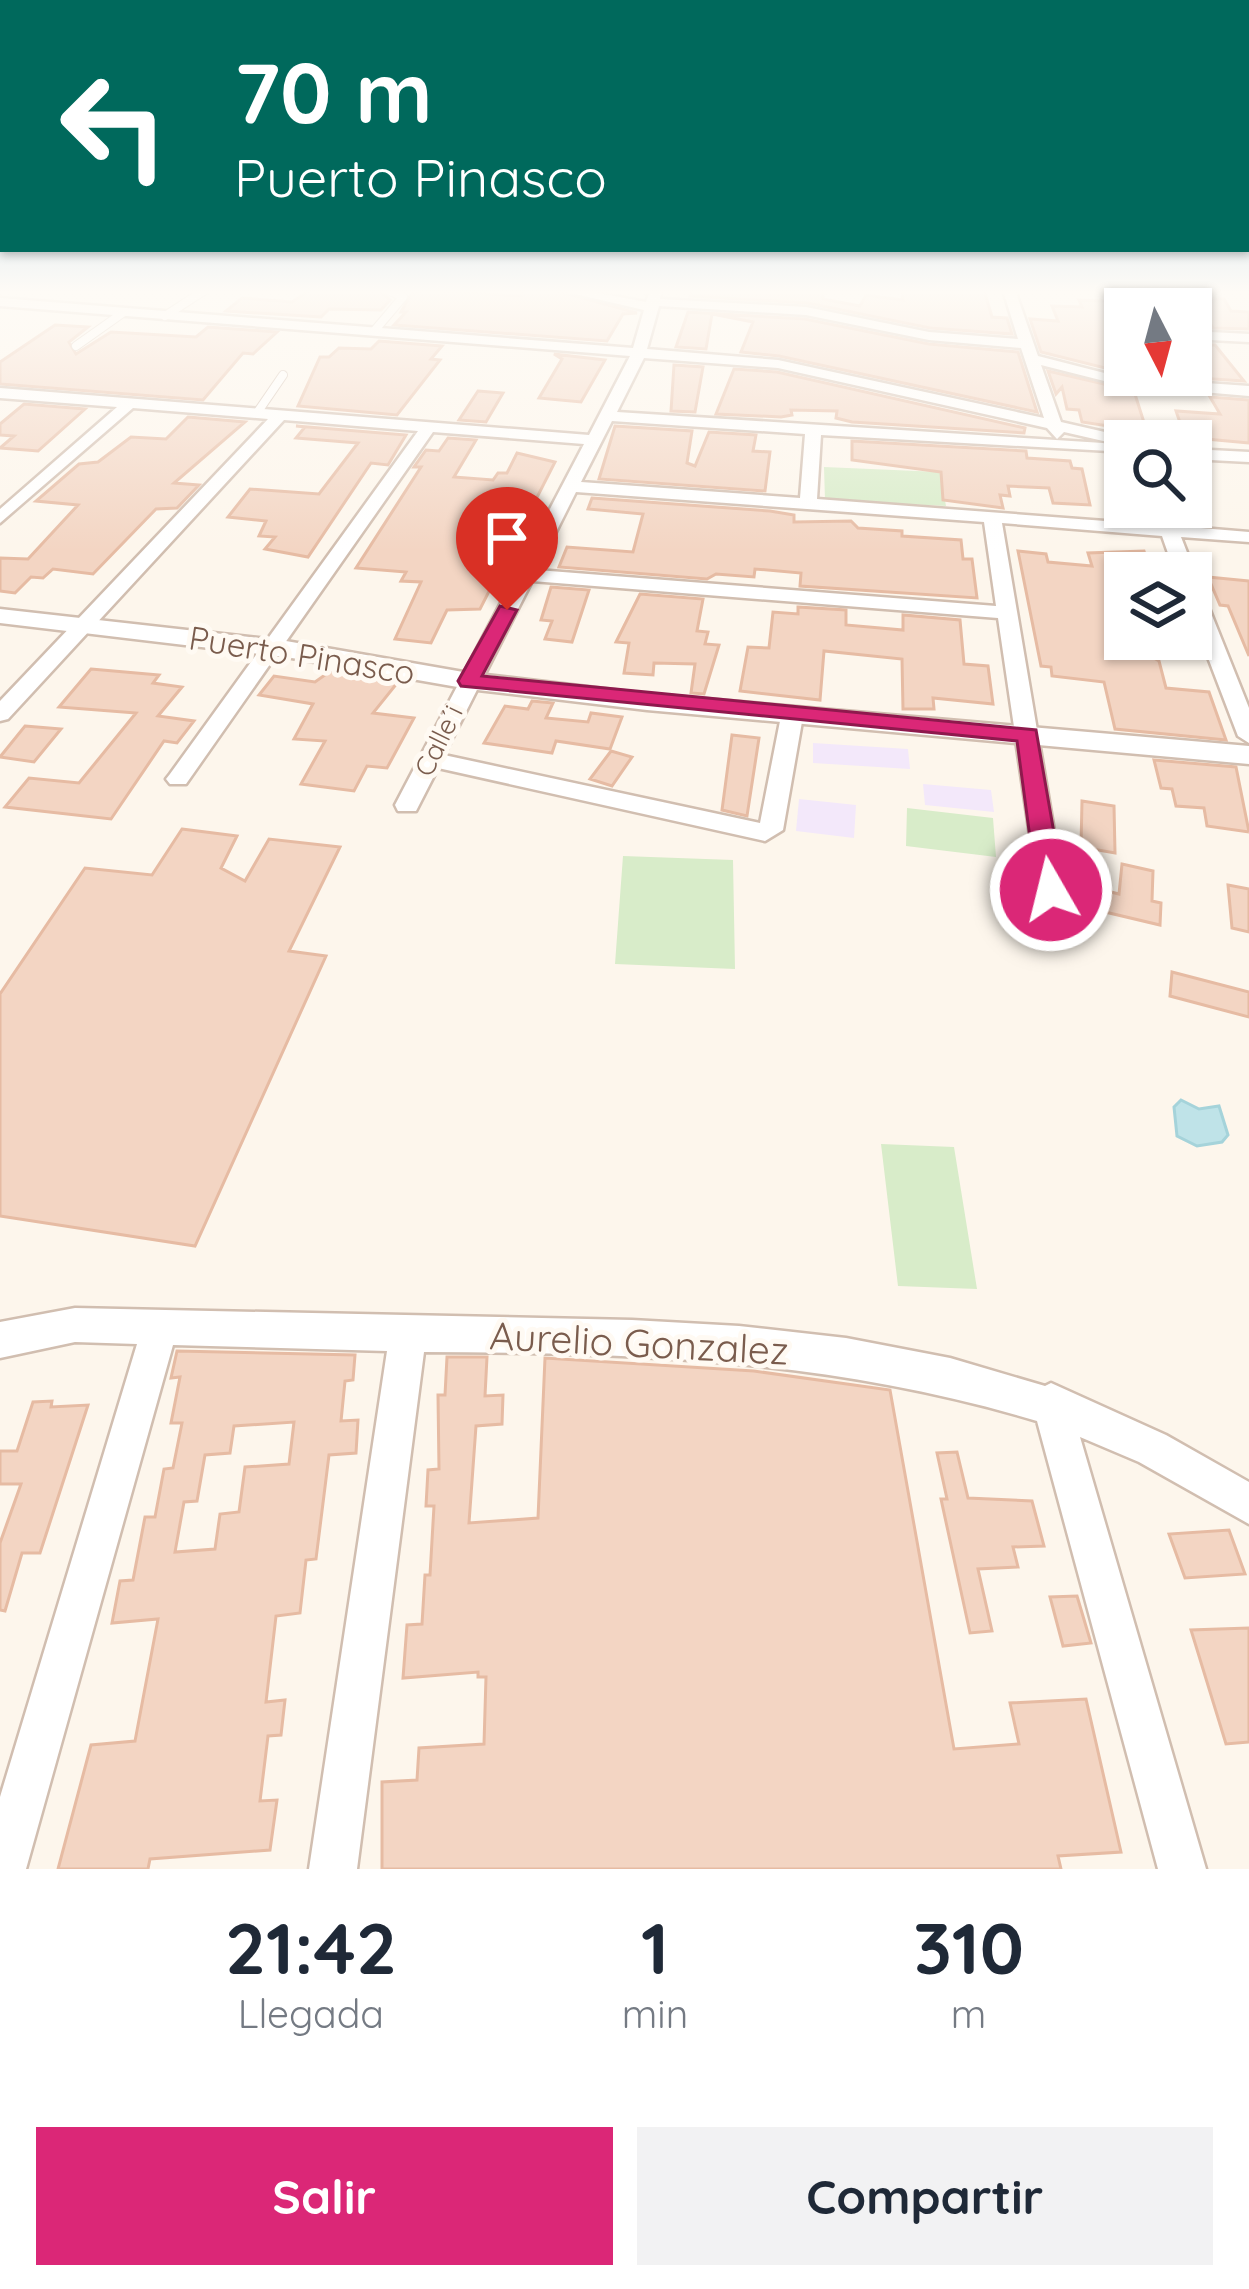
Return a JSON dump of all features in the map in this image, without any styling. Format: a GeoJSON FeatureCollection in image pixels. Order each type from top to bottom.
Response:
{"type":"FeatureCollection","features":[{"type":"Feature","properties":{"kind":"street","name":"Calle´i"},"geometry":{"type":"LineString","coordinates":[[407,805],[627,377]]}},
{"type":"Feature","properties":{"kind":"street"},"geometry":{"type":"LineString","coordinates":[[848,377],[1054,423],[1104,439]]}},
{"type":"Feature","properties":{"kind":"street"},"geometry":{"type":"LineString","coordinates":[[1039,377],[1061,446]]}},
{"type":"Feature","properties":{"kind":"street"},"geometry":{"type":"LineString","coordinates":[[1212,385],[1249,391]]}},
{"type":"Feature","properties":{"kind":"street"},"geometry":{"type":"LineString","coordinates":[[0,393],[596,440]]}},
{"type":"Feature","properties":{"kind":"street"},"geometry":{"type":"LineString","coordinates":[[1,516],[129,404]]}},
{"type":"Feature","properties":{"kind":"street"},"geometry":{"type":"LineString","coordinates":[[0,713],[280,415]]}},
{"type":"Feature","properties":{"kind":"street"},"geometry":{"type":"LineString","coordinates":[[607,416],[1104,446]]}},
{"type":"Feature","properties":{"kind":"street"},"geometry":{"type":"LineString","coordinates":[[178,779],[429,426]]}},
{"type":"Feature","properties":{"kind":"street"},"geometry":{"type":"LineString","coordinates":[[808,505],[813,430]]}},
{"type":"Feature","properties":{"kind":"street"},"geometry":{"type":"LineString","coordinates":[[1212,455],[1249,458]]}},
{"type":"Feature","properties":{"kind":"street"},"geometry":{"type":"LineString","coordinates":[[572,487],[1249,537]]}},
{"type":"Feature","properties":{"kind":"street"},"geometry":{"type":"LineString","coordinates":[[992,517],[1051,890]]}},
{"type":"Feature","properties":{"kind":"street"},"geometry":{"type":"LineString","coordinates":[[1168,528],[1177,552]]}},
{"type":"Feature","properties":{"kind":"street"},"geometry":{"type":"LineString","coordinates":[[527,575],[1006,613]]}},
{"type":"Feature","properties":{"kind":"street","name":"Puerto Pinasco"},"geometry":{"type":"LineString","coordinates":[[0,616],[272,647],[469,681],[792,716],[1249,755]]}},
{"type":"Feature","properties":{"kind":"street"},"geometry":{"type":"LineString","coordinates":[[1212,642],[1249,736]]}},
{"type":"Feature","properties":{"kind":"street"},"geometry":{"type":"LineString","coordinates":[[430,759],[765,833],[771,830],[792,716]]}},
{"type":"Feature","properties":{"kind":"street","name":"Aurelio Gonzalez"},"geometry":{"type":"LineString","coordinates":[[0,1340],[75,1325],[603,1334],[892,1360],[1051,1402],[1249,1504]]}},
{"type":"Feature","properties":{"kind":"street"},"geometry":{"type":"LineString","coordinates":[[2,1869],[160,1327]]}},
{"type":"Feature","properties":{"kind":"street"},"geometry":{"type":"LineString","coordinates":[[332,1869],[408,1334]]}},
{"type":"Feature","properties":{"kind":"street"},"geometry":{"type":"LineString","coordinates":[[1051,1402],[1182,1869]]}},
{"type":"Feature","properties":{"kind":"lane"},"geometry":{"type":"LineString","coordinates":[[257,413],[282,377]]}},
{"type":"Feature","properties":{"kind":"shaded area"},"geometry":{"type":"Polygon","coordinates":[[[813,743],[908,749],[910,769],[813,763],[813,743]]]}},
{"type":"Feature","properties":{"kind":"shaded area"},"geometry":{"type":"Polygon","coordinates":[[[923,784],[991,790],[994,812],[925,805],[923,784]]]}},
{"type":"Feature","properties":{"kind":"shaded area"},"geometry":{"type":"Polygon","coordinates":[[[799,799],[856,805],[854,838],[796,831],[799,799]]]}},
{"type":"Feature","properties":{"kind":"green space"},"geometry":{"type":"Polygon","coordinates":[[[824,467],[940,472],[946,506],[825,500],[824,467]]]}},
{"type":"Feature","properties":{"kind":"green space"},"geometry":{"type":"Polygon","coordinates":[[[907,808],[993,818],[996,857],[906,846],[907,808]]]}},
{"type":"Feature","properties":{"kind":"green space"},"geometry":{"type":"Polygon","coordinates":[[[623,856],[733,860],[735,969],[615,964],[623,856]]]}},
{"type":"Feature","properties":{"kind":"green space"},"geometry":{"type":"Polygon","coordinates":[[[881,1144],[954,1147],[977,1289],[898,1286],[881,1144]]]}},
{"type":"Feature","properties":{"kind":"water"},"geometry":{"type":"Polygon","coordinates":[[[1181,1100],[1199,1109],[1219,1106],[1228,1135],[1222,1142],[1197,1146],[1177,1136],[1174,1107],[1181,1100]]]}},
{"type":"Feature","properties":{"kind":"building"},"geometry":{"type":"Polygon","coordinates":[[[0,377],[222,377],[203,400],[0,384],[0,377]]]}},
{"type":"Feature","properties":{"kind":"building"},"geometry":{"type":"Polygon","coordinates":[[[311,377],[427,377],[397,415],[298,406],[311,377]]]}},
{"type":"Feature","properties":{"kind":"building"},"geometry":{"type":"Polygon","coordinates":[[[551,377],[595,377],[581,402],[539,398],[551,377]]]}},
{"type":"Feature","properties":{"kind":"building"},"geometry":{"type":"Polygon","coordinates":[[[673,377],[701,377],[695,412],[671,411],[673,377]]]}},
{"type":"Feature","properties":{"kind":"building"},"geometry":{"type":"Polygon","coordinates":[[[731,377],[800,377],[1025,428],[1024,433],[852,422],[836,418],[837,411],[791,410],[792,415],[781,417],[716,414],[731,377]]]}},
{"type":"Feature","properties":{"kind":"building"},"geometry":{"type":"Polygon","coordinates":[[[877,377],[1026,377],[1037,412],[877,377]]]}},
{"type":"Feature","properties":{"kind":"building"},"geometry":{"type":"Polygon","coordinates":[[[1050,377],[1104,384],[1104,396],[1136,396],[1143,420],[1104,420],[1104,425],[1082,422],[1079,410],[1067,409],[1062,387],[1056,394],[1050,377]]]}},
{"type":"Feature","properties":{"kind":"building"},"geometry":{"type":"Polygon","coordinates":[[[478,391],[503,393],[486,422],[459,420],[478,391]]]}},
{"type":"Feature","properties":{"kind":"building"},"geometry":{"type":"Polygon","coordinates":[[[1210,397],[1249,400],[1249,443],[1212,440],[1212,420],[1179,420],[1176,411],[1220,414],[1210,397]]]}},
{"type":"Feature","properties":{"kind":"building"},"geometry":{"type":"Polygon","coordinates":[[[24,404],[85,409],[38,451],[0,448],[14,436],[0,435],[0,424],[24,404]]]}},
{"type":"Feature","properties":{"kind":"building"},"geometry":{"type":"Polygon","coordinates":[[[188,417],[245,422],[174,483],[199,485],[177,508],[156,509],[93,574],[53,569],[43,578],[31,577],[15,593],[0,591],[0,558],[28,559],[78,505],[36,501],[79,464],[98,462],[131,437],[166,439],[188,417]]]}},
{"type":"Feature","properties":{"kind":"building"},"geometry":{"type":"Polygon","coordinates":[[[296,426],[406,435],[388,465],[371,463],[308,557],[265,549],[275,537],[259,536],[266,521],[228,517],[250,489],[319,494],[358,443],[296,438],[305,427],[296,426]]]}},
{"type":"Feature","properties":{"kind":"building"},"geometry":{"type":"Polygon","coordinates":[[[615,426],[692,431],[687,463],[695,466],[709,432],[756,435],[753,451],[770,452],[765,491],[599,479],[615,426]]]}},
{"type":"Feature","properties":{"kind":"building"},"geometry":{"type":"Polygon","coordinates":[[[448,438],[476,440],[454,477],[493,480],[498,473],[507,473],[517,453],[555,462],[480,609],[447,610],[431,643],[395,639],[421,582],[401,581],[406,572],[356,568],[421,467],[414,467],[426,450],[439,451],[448,438]]]}},
{"type":"Feature","properties":{"kind":"building"},"geometry":{"type":"Polygon","coordinates":[[[852,441],[1026,451],[1027,458],[1070,461],[1072,468],[1082,469],[1090,505],[1053,503],[1049,488],[1008,486],[1010,496],[1000,495],[1003,508],[943,500],[941,472],[852,460],[852,441]]]}},
{"type":"Feature","properties":{"kind":"building"},"geometry":{"type":"Polygon","coordinates":[[[592,498],[770,511],[794,515],[794,522],[851,521],[858,528],[902,531],[902,536],[961,540],[963,559],[972,559],[977,598],[800,586],[801,573],[755,569],[754,577],[716,574],[707,579],[559,567],[567,547],[633,552],[643,514],[588,509],[592,498]]]}},
{"type":"Feature","properties":{"kind":"building"},"geometry":{"type":"Polygon","coordinates":[[[1018,551],[1046,554],[1048,562],[1092,566],[1088,553],[1104,552],[1104,660],[1157,660],[1166,688],[1209,692],[1226,740],[1115,729],[1104,682],[1052,676],[1051,667],[1041,666],[1018,551]]]}},
{"type":"Feature","properties":{"kind":"building"},"geometry":{"type":"Polygon","coordinates":[[[1212,577],[1249,581],[1249,656],[1228,606],[1220,605],[1212,577]]]}},
{"type":"Feature","properties":{"kind":"building"},"geometry":{"type":"Polygon","coordinates":[[[551,587],[589,590],[572,642],[545,639],[552,621],[541,620],[551,587]]]}},
{"type":"Feature","properties":{"kind":"building"},"geometry":{"type":"Polygon","coordinates":[[[640,594],[703,599],[697,631],[708,632],[705,644],[719,645],[704,694],[691,693],[695,664],[654,663],[653,675],[624,673],[629,643],[616,642],[640,594]]]}},
{"type":"Feature","properties":{"kind":"building"},"geometry":{"type":"Polygon","coordinates":[[[798,607],[846,610],[846,625],[903,630],[903,615],[960,620],[964,664],[988,666],[993,704],[933,698],[934,709],[903,709],[902,659],[824,651],[820,700],[740,691],[748,647],[769,648],[773,612],[798,614],[798,607]]]}},
{"type":"Feature","properties":{"kind":"building"},"geometry":{"type":"Polygon","coordinates":[[[91,669],[159,675],[153,683],[182,687],[158,716],[194,721],[177,743],[164,741],[111,819],[5,807],[29,778],[79,783],[136,713],[59,707],[91,669]]]}},
{"type":"Feature","properties":{"kind":"building"},"geometry":{"type":"Polygon","coordinates":[[[332,670],[398,682],[373,713],[414,718],[387,768],[367,766],[354,791],[301,784],[325,741],[294,739],[313,704],[259,695],[274,676],[315,682],[332,670]]]}},
{"type":"Feature","properties":{"kind":"building"},"geometry":{"type":"Polygon","coordinates":[[[532,701],[553,703],[546,718],[588,722],[591,713],[622,717],[610,749],[556,741],[552,753],[484,743],[505,706],[528,709],[532,701]]]}},
{"type":"Feature","properties":{"kind":"building"},"geometry":{"type":"Polygon","coordinates":[[[25,726],[61,729],[34,762],[0,757],[25,726]]]}},
{"type":"Feature","properties":{"kind":"building"},"geometry":{"type":"Polygon","coordinates":[[[732,735],[759,738],[747,816],[722,810],[732,735]]]}},
{"type":"Feature","properties":{"kind":"building"},"geometry":{"type":"Polygon","coordinates":[[[611,751],[632,757],[612,786],[590,779],[611,751]]]}},
{"type":"Feature","properties":{"kind":"building"},"geometry":{"type":"Polygon","coordinates":[[[1154,760],[1236,767],[1249,832],[1207,826],[1204,808],[1176,806],[1172,789],[1161,788],[1154,760]]]}},
{"type":"Feature","properties":{"kind":"building"},"geometry":{"type":"Polygon","coordinates":[[[1082,801],[1114,806],[1115,853],[1081,847],[1082,801]]]}},
{"type":"Feature","properties":{"kind":"building"},"geometry":{"type":"Polygon","coordinates":[[[182,829],[237,836],[221,868],[245,881],[269,839],[340,847],[289,951],[326,956],[195,1246],[0,1216],[0,994],[85,868],[152,875],[182,829]]]}},
{"type":"Feature","properties":{"kind":"building"},"geometry":{"type":"Polygon","coordinates":[[[1122,864],[1153,871],[1152,901],[1161,903],[1160,925],[1101,911],[1103,890],[1119,894],[1122,864]]]}},
{"type":"Feature","properties":{"kind":"building"},"geometry":{"type":"Polygon","coordinates":[[[1228,885],[1249,889],[1249,932],[1232,928],[1228,885]]]}},
{"type":"Feature","properties":{"kind":"building"},"geometry":{"type":"Polygon","coordinates":[[[1172,972],[1249,992],[1249,1017],[1170,996],[1172,972]]]}},
{"type":"Feature","properties":{"kind":"building"},"geometry":{"type":"Polygon","coordinates":[[[177,1351],[355,1355],[353,1380],[345,1381],[341,1421],[358,1420],[356,1453],[329,1455],[316,1559],[306,1560],[300,1613],[276,1616],[266,1702],[285,1700],[281,1735],[268,1736],[260,1801],[277,1800],[270,1850],[150,1859],[148,1869],[58,1869],[91,1745],[135,1741],[158,1619],[112,1623],[120,1581],[133,1580],[145,1517],[155,1517],[164,1469],[173,1468],[182,1423],[171,1423],[180,1377],[171,1378],[177,1351]],[[294,1422],[234,1426],[230,1453],[205,1455],[197,1501],[184,1502],[175,1552],[215,1549],[220,1514],[239,1512],[245,1467],[289,1464],[294,1422]]]}},
{"type":"Feature","properties":{"kind":"building"},"geometry":{"type":"Polygon","coordinates":[[[447,1357],[487,1357],[485,1396],[503,1395],[502,1424],[476,1426],[469,1523],[538,1518],[545,1358],[754,1371],[890,1390],[954,1749],[1019,1744],[1010,1703],[1086,1699],[1121,1852],[1058,1856],[1061,1869],[382,1869],[382,1782],[417,1780],[419,1748],[484,1744],[486,1677],[478,1677],[478,1672],[403,1678],[407,1625],[422,1624],[425,1575],[430,1575],[434,1506],[426,1506],[428,1470],[439,1469],[438,1395],[445,1395],[447,1357]]]}},
{"type":"Feature","properties":{"kind":"building"},"geometry":{"type":"Polygon","coordinates":[[[52,1401],[51,1407],[88,1405],[40,1553],[22,1553],[5,1611],[0,1610],[0,1543],[21,1484],[0,1484],[0,1451],[17,1451],[33,1402],[52,1401]]]}},
{"type":"Feature","properties":{"kind":"building"},"geometry":{"type":"Polygon","coordinates":[[[957,1452],[968,1498],[1032,1501],[1044,1546],[1013,1547],[1018,1567],[978,1569],[992,1631],[970,1633],[941,1499],[947,1499],[937,1453],[957,1452]]]}},
{"type":"Feature","properties":{"kind":"building"},"geometry":{"type":"Polygon","coordinates":[[[1229,1530],[1245,1574],[1185,1578],[1169,1534],[1229,1530]]]}},
{"type":"Feature","properties":{"kind":"building"},"geometry":{"type":"Polygon","coordinates":[[[1077,1596],[1091,1643],[1063,1646],[1050,1597],[1077,1596]]]}},
{"type":"Feature","properties":{"kind":"building"},"geometry":{"type":"Polygon","coordinates":[[[1249,1628],[1249,1742],[1226,1744],[1191,1630],[1249,1628]]]}},
{"type":"Feature","properties":{"kind":"route"},"geometry":{"type":"LineString","coordinates":[[507,610],[469,681],[720,709],[1028,735],[1051,890]]}}]}
